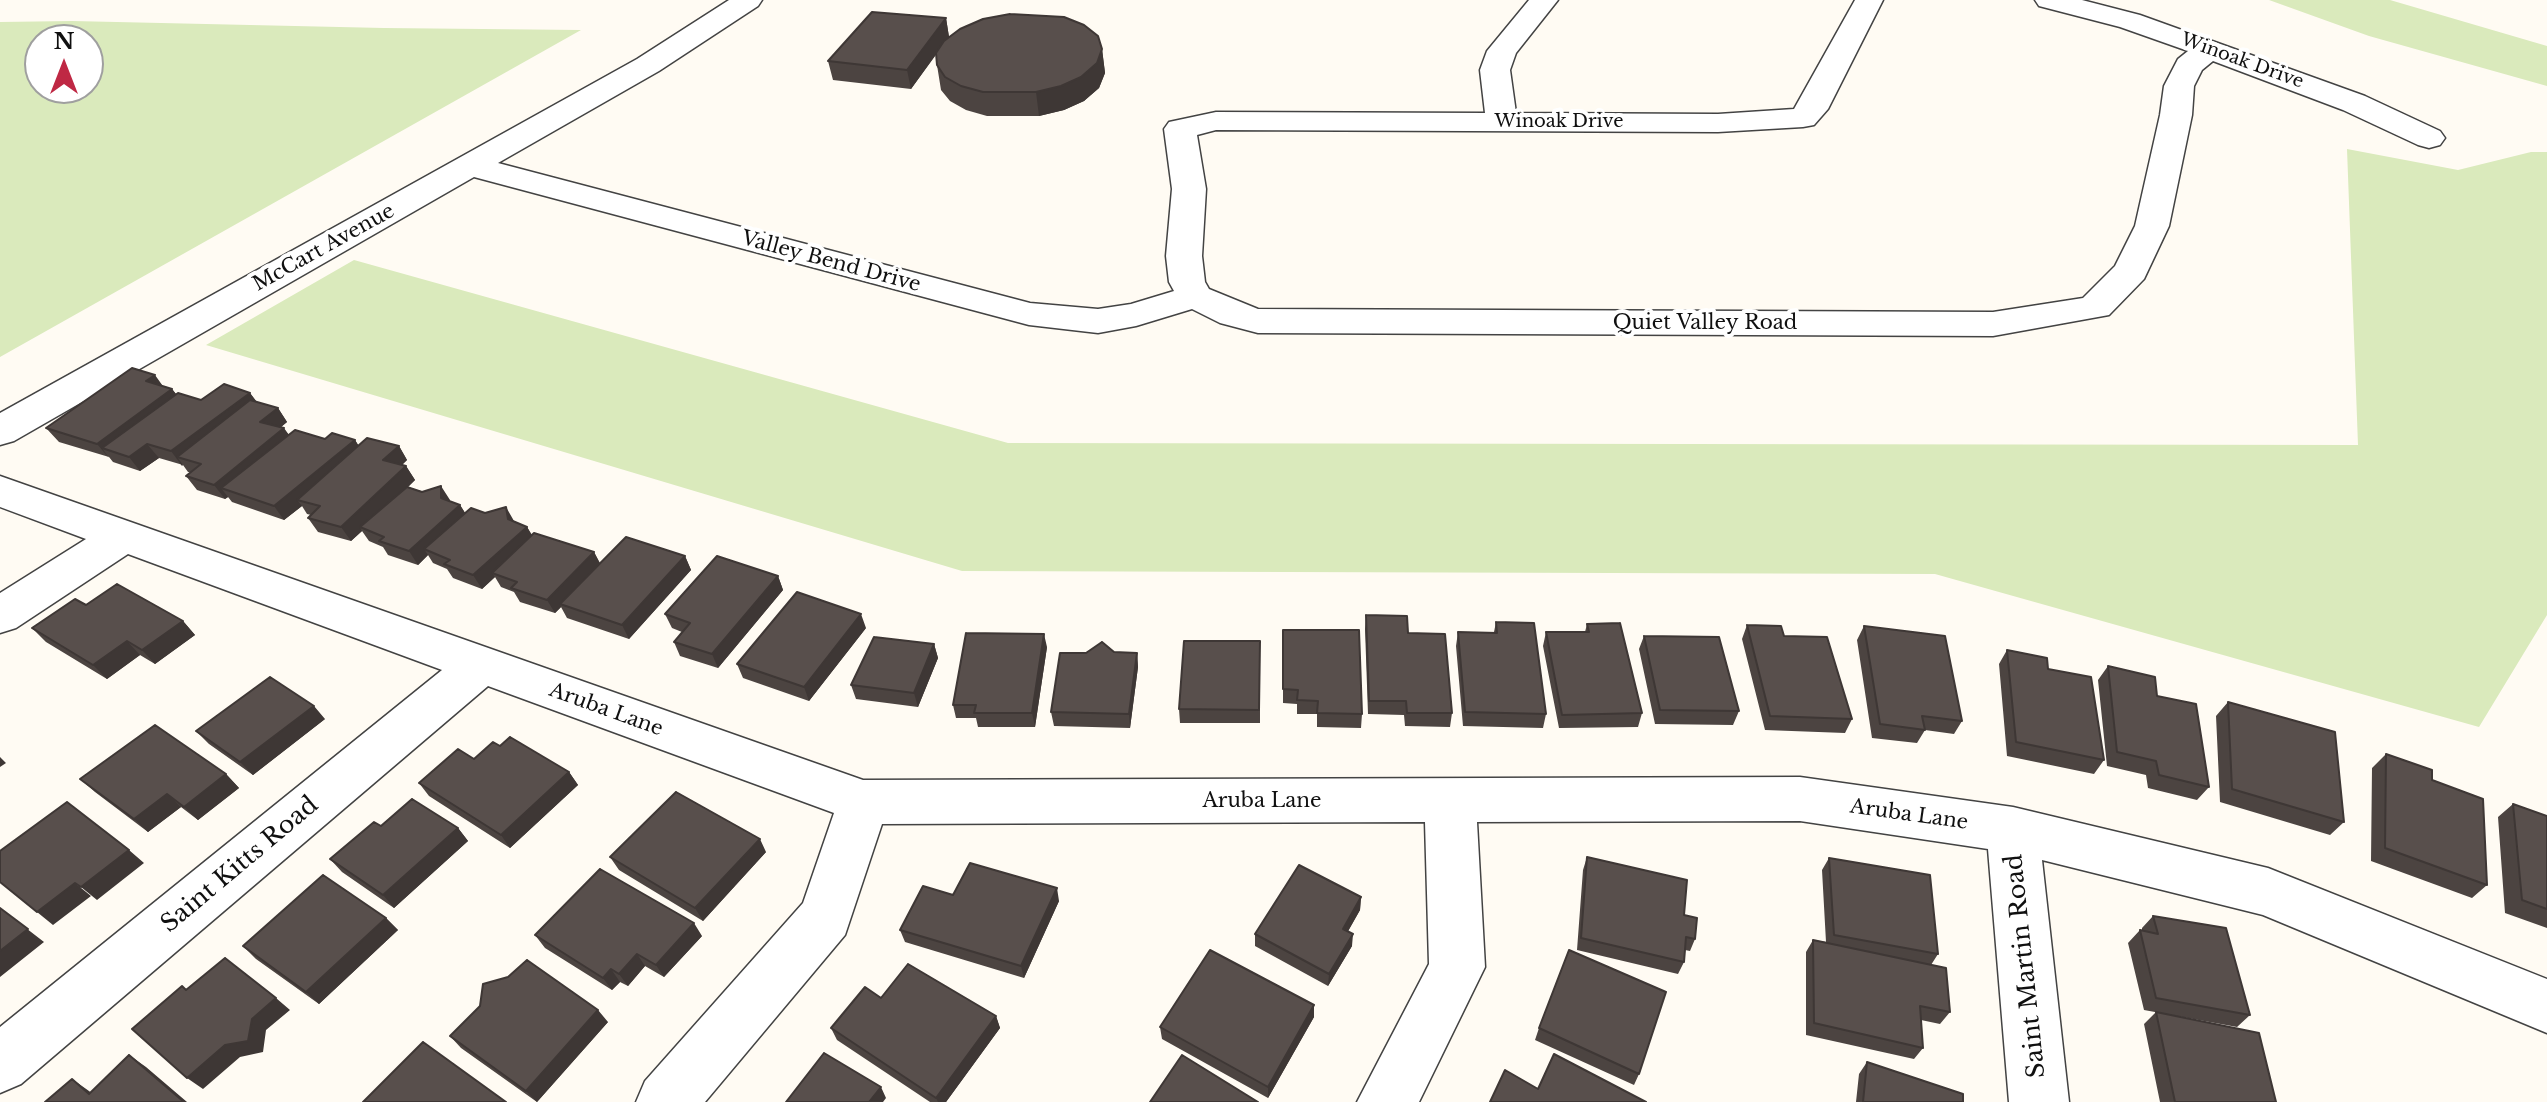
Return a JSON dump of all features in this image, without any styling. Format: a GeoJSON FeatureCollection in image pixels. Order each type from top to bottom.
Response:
{"type":"FeatureCollection","features":[{"type":"Feature","properties":{"kind":"street","name":"McCart Avenue"},"geometry":{"type":"LineString","coordinates":[[648,65],[696,0]]}},
{"type":"Feature","properties":{"kind":"street","name":"McCart Avenue"},"geometry":{"type":"LineString","coordinates":[[0,431],[648,65],[748,0]]}},
{"type":"Feature","properties":{"kind":"street"},"geometry":{"type":"LineString","coordinates":[[1503,122],[1495,70],[1502,51],[1544,0]]}},
{"type":"Feature","properties":{"kind":"street","name":"Winoak Drive"},"geometry":{"type":"LineString","coordinates":[[1195,296],[1187,282],[1184,256],[1189,189],[1180,129],[1216,121],[1718,123],[1803,118],[1812,109],[1869,0]]}},
{"type":"Feature","properties":{"kind":"street","name":"Winoak Drive"},"geometry":{"type":"LineString","coordinates":[[2049,0],[2130,21],[2210,49],[2354,103],[2429,138]]}},
{"type":"Feature","properties":{"kind":"street","name":"Quiet Valley Road"},"geometry":{"type":"LineString","coordinates":[[1195,296],[1233,315],[1258,321],[1299,322],[1993,324],[2096,307],[2131,271],[2152,226],[2176,115],[2179,86],[2189,65],[2210,49]]}},
{"type":"Feature","properties":{"kind":"street","name":"Valley Bend Drive"},"geometry":{"type":"LineString","coordinates":[[470,166],[1044,317],[1098,321],[1136,315],[1195,296]]}},
{"type":"Feature","properties":{"kind":"street","name":"Aruba Lane"},"geometry":{"type":"LineString","coordinates":[[0,491],[863,802],[1800,799],[2013,830],[2268,892],[2547,1006]]}},
{"type":"Feature","properties":{"kind":"street"},"geometry":{"type":"LineString","coordinates":[[0,616],[123,536]]}},
{"type":"Feature","properties":{"kind":"street","name":"Saint Kitts Road"},"geometry":{"type":"LineString","coordinates":[[0,1064],[481,665]]}},
{"type":"Feature","properties":{"kind":"street"},"geometry":{"type":"LineString","coordinates":[[1387,1102],[1457,967],[1450,800]]}},
{"type":"Feature","properties":{"kind":"street"},"geometry":{"type":"LineString","coordinates":[[666,1102],[826,917],[863,802]]}},
{"type":"Feature","properties":{"kind":"street","name":"Saint Martin Road"},"geometry":{"type":"LineString","coordinates":[[2013,830],[2039,1102]]}},
{"type":"Feature","properties":{"kind":"green space"},"geometry":{"type":"Polygon","coordinates":[[[2269,0],[2390,0],[2547,46],[2547,86],[2369,36],[2269,0]]]}},
{"type":"Feature","properties":{"kind":"green space"},"geometry":{"type":"Polygon","coordinates":[[[0,22],[581,30],[0,357],[0,22]]]}},
{"type":"Feature","properties":{"kind":"green space"},"geometry":{"type":"Polygon","coordinates":[[[2347,149],[2458,170],[2531,152],[2547,152],[2547,615],[2479,727],[1935,574],[962,571],[206,345],[354,260],[1008,443],[2358,445],[2347,149]]]}},
{"type":"Feature","properties":{"kind":"building"},"geometry":{"type":"Polygon","coordinates":[[[872,12],[946,18],[907,70],[828,61],[872,12]]]}},
{"type":"Feature","properties":{"kind":"building"},"geometry":{"type":"Polygon","coordinates":[[[1010,14],[1064,17],[1084,25],[1098,36],[1102,49],[1097,63],[1081,77],[1036,92],[983,92],[961,86],[945,77],[937,65],[936,53],[944,41],[960,29],[983,19],[1010,14]]]}},
{"type":"Feature","properties":{"kind":"building"},"geometry":{"type":"Polygon","coordinates":[[[132,368],[155,375],[146,381],[172,389],[97,444],[46,428],[132,368]]]}},
{"type":"Feature","properties":{"kind":"building"},"geometry":{"type":"Polygon","coordinates":[[[224,384],[250,393],[171,451],[147,444],[129,457],[102,448],[178,393],[201,400],[224,384]]]}},
{"type":"Feature","properties":{"kind":"building"},"geometry":{"type":"Polygon","coordinates":[[[250,400],[278,408],[260,422],[284,428],[214,485],[186,476],[201,464],[177,457],[250,400]]]}},
{"type":"Feature","properties":{"kind":"building"},"geometry":{"type":"Polygon","coordinates":[[[295,430],[325,439],[332,433],[355,440],[274,506],[221,488],[295,430]]]}},
{"type":"Feature","properties":{"kind":"building"},"geometry":{"type":"Polygon","coordinates":[[[367,438],[399,446],[383,460],[406,466],[341,527],[308,518],[320,506],[297,500],[367,438]]]}},
{"type":"Feature","properties":{"kind":"building"},"geometry":{"type":"Polygon","coordinates":[[[441,486],[441,498],[460,505],[409,551],[379,541],[384,537],[360,527],[407,487],[422,492],[441,486]]]}},
{"type":"Feature","properties":{"kind":"building"},"geometry":{"type":"Polygon","coordinates":[[[506,507],[508,519],[527,527],[473,575],[444,564],[450,560],[424,549],[471,508],[485,513],[506,507]]]}},
{"type":"Feature","properties":{"kind":"building"},"geometry":{"type":"Polygon","coordinates":[[[534,533],[594,552],[547,600],[511,588],[517,582],[492,573],[534,533]]]}},
{"type":"Feature","properties":{"kind":"building"},"geometry":{"type":"Polygon","coordinates":[[[626,537],[685,556],[622,625],[560,604],[626,537]]]}},
{"type":"Feature","properties":{"kind":"building"},"geometry":{"type":"Polygon","coordinates":[[[717,556],[778,576],[712,654],[674,642],[690,623],[665,614],[717,556]]]}},
{"type":"Feature","properties":{"kind":"building"},"geometry":{"type":"Polygon","coordinates":[[[117,584],[183,621],[142,650],[127,641],[93,665],[32,628],[75,599],[86,605],[117,584]]]}},
{"type":"Feature","properties":{"kind":"building"},"geometry":{"type":"Polygon","coordinates":[[[797,592],[861,614],[804,687],[737,664],[797,592]]]}},
{"type":"Feature","properties":{"kind":"building"},"geometry":{"type":"Polygon","coordinates":[[[1366,615],[1407,616],[1408,633],[1445,634],[1452,713],[1407,713],[1406,701],[1369,701],[1366,615]]]}},
{"type":"Feature","properties":{"kind":"building"},"geometry":{"type":"Polygon","coordinates":[[[1496,622],[1534,623],[1546,714],[1465,712],[1458,632],[1497,633],[1496,622]]]}},
{"type":"Feature","properties":{"kind":"building"},"geometry":{"type":"Polygon","coordinates":[[[1620,623],[1642,713],[1562,715],[1546,632],[1589,632],[1587,624],[1620,623]]]}},
{"type":"Feature","properties":{"kind":"building"},"geometry":{"type":"Polygon","coordinates":[[[1747,625],[1781,626],[1784,636],[1827,637],[1852,719],[1770,716],[1747,625]]]}},
{"type":"Feature","properties":{"kind":"building"},"geometry":{"type":"Polygon","coordinates":[[[1864,626],[1945,636],[1962,721],[1922,716],[1925,730],[1880,724],[1864,626]]]}},
{"type":"Feature","properties":{"kind":"building"},"geometry":{"type":"Polygon","coordinates":[[[1283,630],[1359,630],[1362,714],[1317,713],[1318,701],[1297,700],[1298,690],[1283,689],[1283,630]]]}},
{"type":"Feature","properties":{"kind":"building"},"geometry":{"type":"Polygon","coordinates":[[[966,633],[1044,634],[1032,713],[974,713],[976,705],[953,705],[966,633]]]}},
{"type":"Feature","properties":{"kind":"building"},"geometry":{"type":"Polygon","coordinates":[[[1644,636],[1719,637],[1739,711],[1660,710],[1644,636]]]}},
{"type":"Feature","properties":{"kind":"building"},"geometry":{"type":"Polygon","coordinates":[[[874,637],[934,644],[914,693],[851,685],[874,637]]]}},
{"type":"Feature","properties":{"kind":"building"},"geometry":{"type":"Polygon","coordinates":[[[1184,641],[1260,641],[1259,710],[1179,709],[1184,641]]]}},
{"type":"Feature","properties":{"kind":"building"},"geometry":{"type":"Polygon","coordinates":[[[1102,642],[1114,652],[1137,653],[1129,714],[1051,712],[1060,653],[1086,653],[1102,642]]]}},
{"type":"Feature","properties":{"kind":"building"},"geometry":{"type":"Polygon","coordinates":[[[2007,650],[2047,658],[2048,669],[2091,677],[2104,760],[2016,742],[2007,650]]]}},
{"type":"Feature","properties":{"kind":"building"},"geometry":{"type":"Polygon","coordinates":[[[2108,666],[2155,677],[2157,696],[2196,704],[2209,787],[2159,775],[2156,761],[2117,752],[2108,666]]]}},
{"type":"Feature","properties":{"kind":"building"},"geometry":{"type":"Polygon","coordinates":[[[270,677],[314,706],[240,762],[196,731],[270,677]]]}},
{"type":"Feature","properties":{"kind":"building"},"geometry":{"type":"Polygon","coordinates":[[[2228,702],[2335,732],[2344,822],[2232,789],[2228,702]]]}},
{"type":"Feature","properties":{"kind":"building"},"geometry":{"type":"Polygon","coordinates":[[[155,725],[226,774],[184,807],[167,794],[134,819],[80,779],[155,725]]]}},
{"type":"Feature","properties":{"kind":"building"},"geometry":{"type":"Polygon","coordinates":[[[510,737],[569,772],[501,835],[419,783],[458,749],[474,759],[493,742],[500,746],[510,737]]]}},
{"type":"Feature","properties":{"kind":"building"},"geometry":{"type":"Polygon","coordinates":[[[2386,754],[2432,770],[2432,780],[2483,799],[2487,885],[2385,848],[2386,754]]]}},
{"type":"Feature","properties":{"kind":"building"},"geometry":{"type":"Polygon","coordinates":[[[676,792],[760,839],[695,908],[610,857],[676,792]]]}},
{"type":"Feature","properties":{"kind":"building"},"geometry":{"type":"Polygon","coordinates":[[[412,799],[458,828],[383,895],[330,859],[374,822],[381,826],[412,799]]]}},
{"type":"Feature","properties":{"kind":"building"},"geometry":{"type":"Polygon","coordinates":[[[67,802],[129,850],[81,887],[75,883],[37,912],[0,882],[0,851],[67,802]]]}},
{"type":"Feature","properties":{"kind":"building"},"geometry":{"type":"Polygon","coordinates":[[[2513,804],[2547,816],[2547,909],[2522,900],[2513,804]]]}},
{"type":"Feature","properties":{"kind":"building"},"geometry":{"type":"Polygon","coordinates":[[[1587,857],[1687,880],[1684,915],[1697,918],[1695,939],[1686,937],[1684,962],[1581,938],[1587,857]]]}},
{"type":"Feature","properties":{"kind":"building"},"geometry":{"type":"Polygon","coordinates":[[[1829,858],[1930,875],[1938,954],[1834,935],[1829,858]]]}},
{"type":"Feature","properties":{"kind":"building"},"geometry":{"type":"Polygon","coordinates":[[[970,863],[1057,888],[1021,966],[900,930],[923,886],[953,895],[970,863]]]}},
{"type":"Feature","properties":{"kind":"building"},"geometry":{"type":"Polygon","coordinates":[[[1299,865],[1361,897],[1343,929],[1353,934],[1329,974],[1255,934],[1299,865]]]}},
{"type":"Feature","properties":{"kind":"building"},"geometry":{"type":"Polygon","coordinates":[[[600,869],[694,923],[656,965],[637,954],[619,974],[611,969],[603,978],[535,935],[600,869]]]}},
{"type":"Feature","properties":{"kind":"building"},"geometry":{"type":"Polygon","coordinates":[[[323,875],[386,918],[306,992],[243,946],[323,875]]]}},
{"type":"Feature","properties":{"kind":"building"},"geometry":{"type":"Polygon","coordinates":[[[0,908],[28,929],[0,951],[0,908]]]}},
{"type":"Feature","properties":{"kind":"building"},"geometry":{"type":"Polygon","coordinates":[[[2153,916],[2226,928],[2250,1015],[2156,998],[2140,930],[2158,934],[2153,916]]]}},
{"type":"Feature","properties":{"kind":"building"},"geometry":{"type":"Polygon","coordinates":[[[1813,940],[1946,968],[1950,1012],[1920,1006],[1923,1048],[1814,1023],[1813,940]]]}},
{"type":"Feature","properties":{"kind":"building"},"geometry":{"type":"Polygon","coordinates":[[[1210,950],[1314,1005],[1268,1087],[1160,1027],[1210,950]]]}},
{"type":"Feature","properties":{"kind":"building"},"geometry":{"type":"Polygon","coordinates":[[[1569,950],[1666,992],[1639,1074],[1539,1028],[1569,950]]]}},
{"type":"Feature","properties":{"kind":"building"},"geometry":{"type":"Polygon","coordinates":[[[225,958],[276,998],[252,1019],[248,1041],[225,1045],[187,1078],[132,1029],[182,986],[186,990],[225,958]]]}},
{"type":"Feature","properties":{"kind":"building"},"geometry":{"type":"Polygon","coordinates":[[[527,960],[598,1010],[526,1091],[450,1036],[480,1006],[483,984],[508,977],[527,960]]]}},
{"type":"Feature","properties":{"kind":"building"},"geometry":{"type":"Polygon","coordinates":[[[908,964],[996,1016],[936,1098],[831,1028],[865,987],[881,998],[908,964]]]}},
{"type":"Feature","properties":{"kind":"building"},"geometry":{"type":"Polygon","coordinates":[[[2156,1012],[2259,1033],[2276,1102],[2175,1102],[2156,1012]]]}},
{"type":"Feature","properties":{"kind":"building"},"geometry":{"type":"Polygon","coordinates":[[[423,1042],[506,1102],[363,1102],[423,1042]]]}},
{"type":"Feature","properties":{"kind":"building"},"geometry":{"type":"Polygon","coordinates":[[[824,1053],[881,1087],[869,1102],[786,1102],[824,1053]]]}},
{"type":"Feature","properties":{"kind":"building"},"geometry":{"type":"Polygon","coordinates":[[[1554,1054],[1646,1102],[1490,1102],[1505,1070],[1538,1089],[1554,1054]]]}},
{"type":"Feature","properties":{"kind":"building"},"geometry":{"type":"Polygon","coordinates":[[[129,1055],[184,1102],[45,1102],[72,1079],[89,1094],[129,1055]]]}},
{"type":"Feature","properties":{"kind":"building"},"geometry":{"type":"Polygon","coordinates":[[[1182,1055],[1258,1102],[1150,1102],[1182,1055]]]}},
{"type":"Feature","properties":{"kind":"building"},"geometry":{"type":"Polygon","coordinates":[[[1867,1062],[1963,1094],[1963,1102],[1863,1102],[1867,1062]]]}}]}
